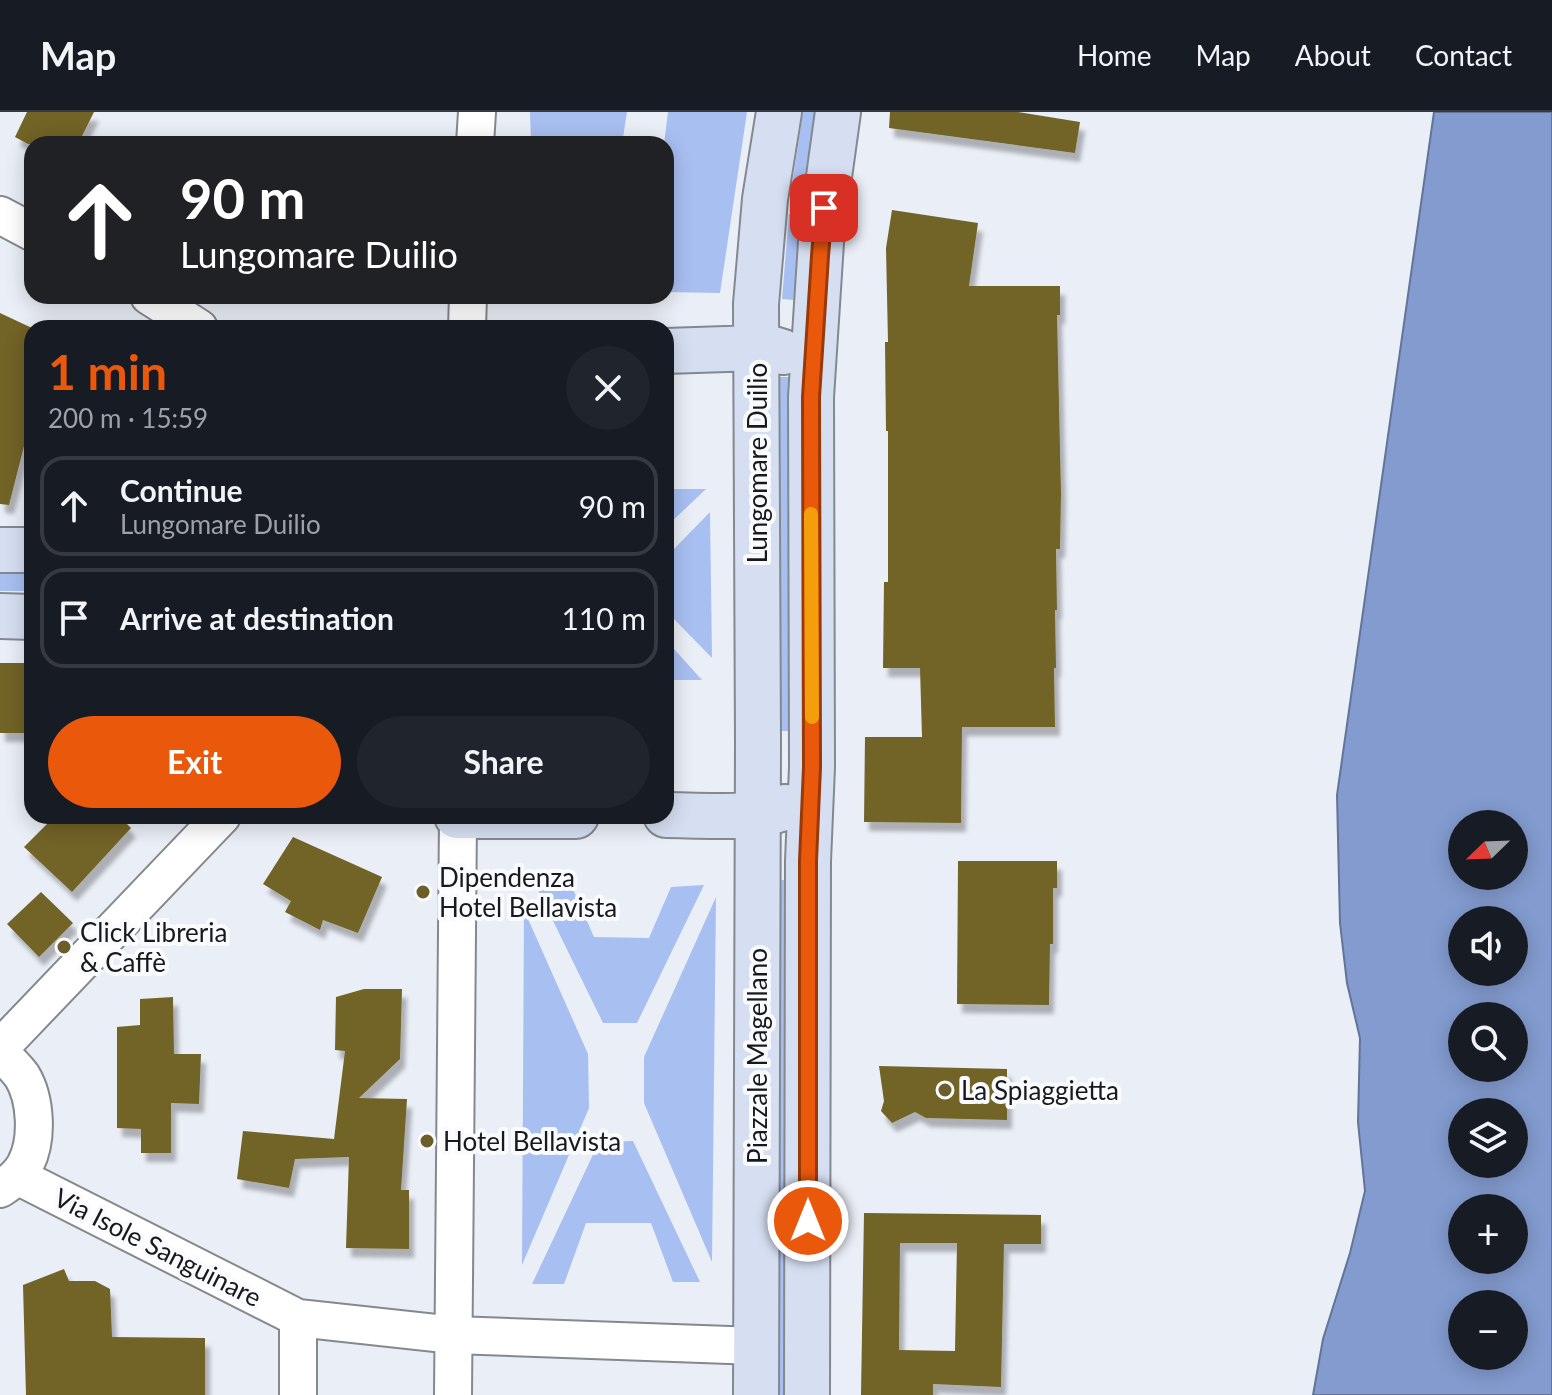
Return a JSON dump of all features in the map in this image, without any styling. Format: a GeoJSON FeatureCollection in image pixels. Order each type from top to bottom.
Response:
{"type":"FeatureCollection","features":[{"type":"Feature","properties":{"kind":"main road","name":"Lungomare Duilio"},"geometry":{"type":"LineString","coordinates":[[757,815],[756,304],[765,199],[779,112]]}},
{"type":"Feature","properties":{"kind":"main road","name":"Lungomare Duilio"},"geometry":{"type":"LineString","coordinates":[[812,767],[811,397],[822,227],[838,112]]}},
{"type":"Feature","properties":{"kind":"main road"},"geometry":{"type":"LineString","coordinates":[[674,351],[756,348],[781,351],[795,357],[801,364],[811,397]]}},
{"type":"Feature","properties":{"kind":"main road"},"geometry":{"type":"LineString","coordinates":[[0,550],[24,550]]}},
{"type":"Feature","properties":{"kind":"main road"},"geometry":{"type":"LineString","coordinates":[[0,616],[24,617]]}},
{"type":"Feature","properties":{"kind":"main road"},"geometry":{"type":"LineString","coordinates":[[674,815],[757,815],[777,811],[792,803],[803,791],[812,767]]}},
{"type":"Feature","properties":{"kind":"main road","name":"Piazzale Magellano"},"geometry":{"type":"LineString","coordinates":[[807,1395],[808,861],[812,767]]}},
{"type":"Feature","properties":{"kind":"main road","name":"Piazzale Magellano"},"geometry":{"type":"LineString","coordinates":[[756,1395],[757,815]]}},
{"type":"Feature","properties":{"kind":"street"},"geometry":{"type":"LineString","coordinates":[[476,136],[477,112]]}},
{"type":"Feature","properties":{"kind":"street"},"geometry":{"type":"LineString","coordinates":[[0,215],[24,228]]}},
{"type":"Feature","properties":{"kind":"street"},"geometry":{"type":"LineString","coordinates":[[162,304],[186,320]]}},
{"type":"Feature","properties":{"kind":"street"},"geometry":{"type":"LineString","coordinates":[[9,1183],[27,1162],[33,1142],[32,1107],[23,1078],[0,1051],[214,824]]}},
{"type":"Feature","properties":{"kind":"street"},"geometry":{"type":"LineString","coordinates":[[453,1395],[458,824]]}},
{"type":"Feature","properties":{"kind":"street","name":"Via Isole Sanguinare"},"geometry":{"type":"LineString","coordinates":[[9,1183],[298,1318]]}},
{"type":"Feature","properties":{"kind":"street"},"geometry":{"type":"LineString","coordinates":[[298,1395],[298,1318],[454,1335],[757,1346]]}},
{"type":"Feature","properties":{"kind":"shaded area"},"geometry":{"type":"Polygon","coordinates":[[[530,112],[627,112],[623,136],[531,136],[530,112]]]}},
{"type":"Feature","properties":{"kind":"shaded area"},"geometry":{"type":"Polygon","coordinates":[[[668,112],[747,112],[720,293],[674,292],[674,136],[665,136],[668,112]]]}},
{"type":"Feature","properties":{"kind":"shaded area"},"geometry":{"type":"Polygon","coordinates":[[[803,112],[819,112],[807,195],[791,192],[803,112]]]}},
{"type":"Feature","properties":{"kind":"shaded area"},"geometry":{"type":"Polygon","coordinates":[[[1434,112],[1552,112],[1552,1395],[1313,1395],[1323,1339],[1350,1253],[1365,1191],[1358,1122],[1360,1038],[1347,983],[1340,923],[1337,795],[1434,112]]]}},
{"type":"Feature","properties":{"kind":"shaded area"},"geometry":{"type":"Polygon","coordinates":[[[789,214],[802,215],[794,300],[782,299],[789,214]]]}},
{"type":"Feature","properties":{"kind":"shaded area"},"geometry":{"type":"Polygon","coordinates":[[[779,377],[793,377],[790,731],[776,731],[779,377]]]}},
{"type":"Feature","properties":{"kind":"shaded area"},"geometry":{"type":"Polygon","coordinates":[[[674,489],[706,489],[674,519],[674,489]]]}},
{"type":"Feature","properties":{"kind":"shaded area"},"geometry":{"type":"Polygon","coordinates":[[[710,512],[712,658],[674,619],[674,549],[710,512]]]}},
{"type":"Feature","properties":{"kind":"shaded area"},"geometry":{"type":"Polygon","coordinates":[[[0,570],[24,570],[24,591],[0,591],[0,570]]]}},
{"type":"Feature","properties":{"kind":"shaded area"},"geometry":{"type":"Polygon","coordinates":[[[674,649],[702,680],[674,680],[674,649]]]}},
{"type":"Feature","properties":{"kind":"shaded area"},"geometry":{"type":"Polygon","coordinates":[[[774,880],[791,880],[790,1395],[772,1395],[774,880]]]}},
{"type":"Feature","properties":{"kind":"shaded area"},"geometry":{"type":"Polygon","coordinates":[[[535,884],[572,887],[594,937],[649,938],[671,887],[704,885],[637,1023],[603,1023],[535,884]]]}},
{"type":"Feature","properties":{"kind":"shaded area"},"geometry":{"type":"Polygon","coordinates":[[[716,897],[712,1262],[644,1103],[644,1057],[716,897]]]}},
{"type":"Feature","properties":{"kind":"shaded area"},"geometry":{"type":"Polygon","coordinates":[[[524,910],[588,1054],[589,1108],[522,1265],[524,910]]]}},
{"type":"Feature","properties":{"kind":"shaded area"},"geometry":{"type":"Polygon","coordinates":[[[633,1141],[700,1282],[673,1282],[651,1223],[586,1223],[564,1284],[532,1284],[599,1142],[633,1141]]]}},
{"type":"Feature","properties":{"kind":"building"},"geometry":{"type":"Polygon","coordinates":[[[27,112],[94,112],[82,136],[24,136],[24,142],[15,137],[27,112]]]}},
{"type":"Feature","properties":{"kind":"building"},"geometry":{"type":"Polygon","coordinates":[[[890,112],[1018,112],[1080,122],[1075,153],[889,128],[890,112]]]}},
{"type":"Feature","properties":{"kind":"building"},"geometry":{"type":"Polygon","coordinates":[[[892,210],[978,223],[969,286],[1060,286],[1060,315],[1057,315],[1061,494],[1060,549],[1056,549],[1055,727],[962,727],[961,823],[864,822],[865,737],[922,737],[920,668],[883,668],[884,582],[888,582],[886,248],[892,210]]]}},
{"type":"Feature","properties":{"kind":"building"},"geometry":{"type":"Polygon","coordinates":[[[0,313],[24,324],[24,446],[9,505],[0,504],[0,313]]]}},
{"type":"Feature","properties":{"kind":"building"},"geometry":{"type":"Polygon","coordinates":[[[0,663],[24,663],[24,733],[0,733],[0,663]]]}},
{"type":"Feature","properties":{"kind":"building"},"geometry":{"type":"Polygon","coordinates":[[[47,824],[127,824],[131,828],[72,892],[24,847],[47,824]]]}},
{"type":"Feature","properties":{"kind":"building"},"geometry":{"type":"Polygon","coordinates":[[[293,837],[382,877],[358,933],[323,920],[320,930],[285,912],[291,901],[263,884],[293,837]]]}},
{"type":"Feature","properties":{"kind":"building"},"geometry":{"type":"Polygon","coordinates":[[[958,861],[1057,861],[1057,888],[1053,888],[1049,1005],[957,1004],[958,861]]]}},
{"type":"Feature","properties":{"kind":"building"},"geometry":{"type":"Polygon","coordinates":[[[41,892],[73,923],[39,957],[7,924],[41,892]]]}},
{"type":"Feature","properties":{"kind":"building"},"geometry":{"type":"Polygon","coordinates":[[[364,989],[402,989],[400,1059],[359,1098],[407,1099],[401,1190],[409,1190],[409,1249],[346,1248],[349,1157],[295,1159],[289,1188],[237,1179],[243,1131],[334,1139],[345,1051],[335,1050],[336,997],[364,989]]]}},
{"type":"Feature","properties":{"kind":"building"},"geometry":{"type":"Polygon","coordinates":[[[173,997],[174,1054],[201,1054],[199,1104],[171,1103],[171,1153],[141,1153],[141,1129],[117,1128],[117,1027],[140,1025],[140,999],[173,997]]]}},
{"type":"Feature","properties":{"kind":"building","name":"La Spiaggietta"},"geometry":{"type":"Polygon","coordinates":[[[879,1066],[1007,1069],[1007,1120],[926,1118],[915,1112],[892,1123],[881,1111],[884,1101],[879,1066]]]}},
{"type":"Feature","properties":{"kind":"building"},"geometry":{"type":"Polygon","coordinates":[[[864,1213],[1041,1215],[1041,1244],[1004,1244],[1001,1387],[933,1384],[933,1395],[861,1395],[864,1213]],[[900,1243],[899,1350],[955,1351],[957,1243],[900,1243]]]}},
{"type":"Feature","properties":{"kind":"building"},"geometry":{"type":"Polygon","coordinates":[[[64,1269],[69,1281],[95,1281],[110,1289],[112,1337],[205,1338],[205,1395],[26,1395],[23,1285],[64,1269]]]}},
{"type":"Feature","properties":{"kind":"slow traffic"},"geometry":{"type":"LineString","coordinates":[[811,514],[812,717]]}},
{"type":"Feature","properties":{"kind":"place","name":"Dipendenza Hotel Bellavista"},"geometry":{"type":"Point","coordinates":[423,892]}},
{"type":"Feature","properties":{"kind":"place","name":"Click Libreria & Caffè"},"geometry":{"type":"Point","coordinates":[64,947]}},
{"type":"Feature","properties":{"kind":"place","name":"La Spiaggietta"},"geometry":{"type":"Point","coordinates":[945,1090]}},
{"type":"Feature","properties":{"kind":"place","name":"Hotel Bellavista"},"geometry":{"type":"Point","coordinates":[427,1141]}},
{"type":"Feature","properties":{"kind":"route"},"geometry":{"type":"LineString","coordinates":[[808,1221],[811,397],[824,208]]}}]}
